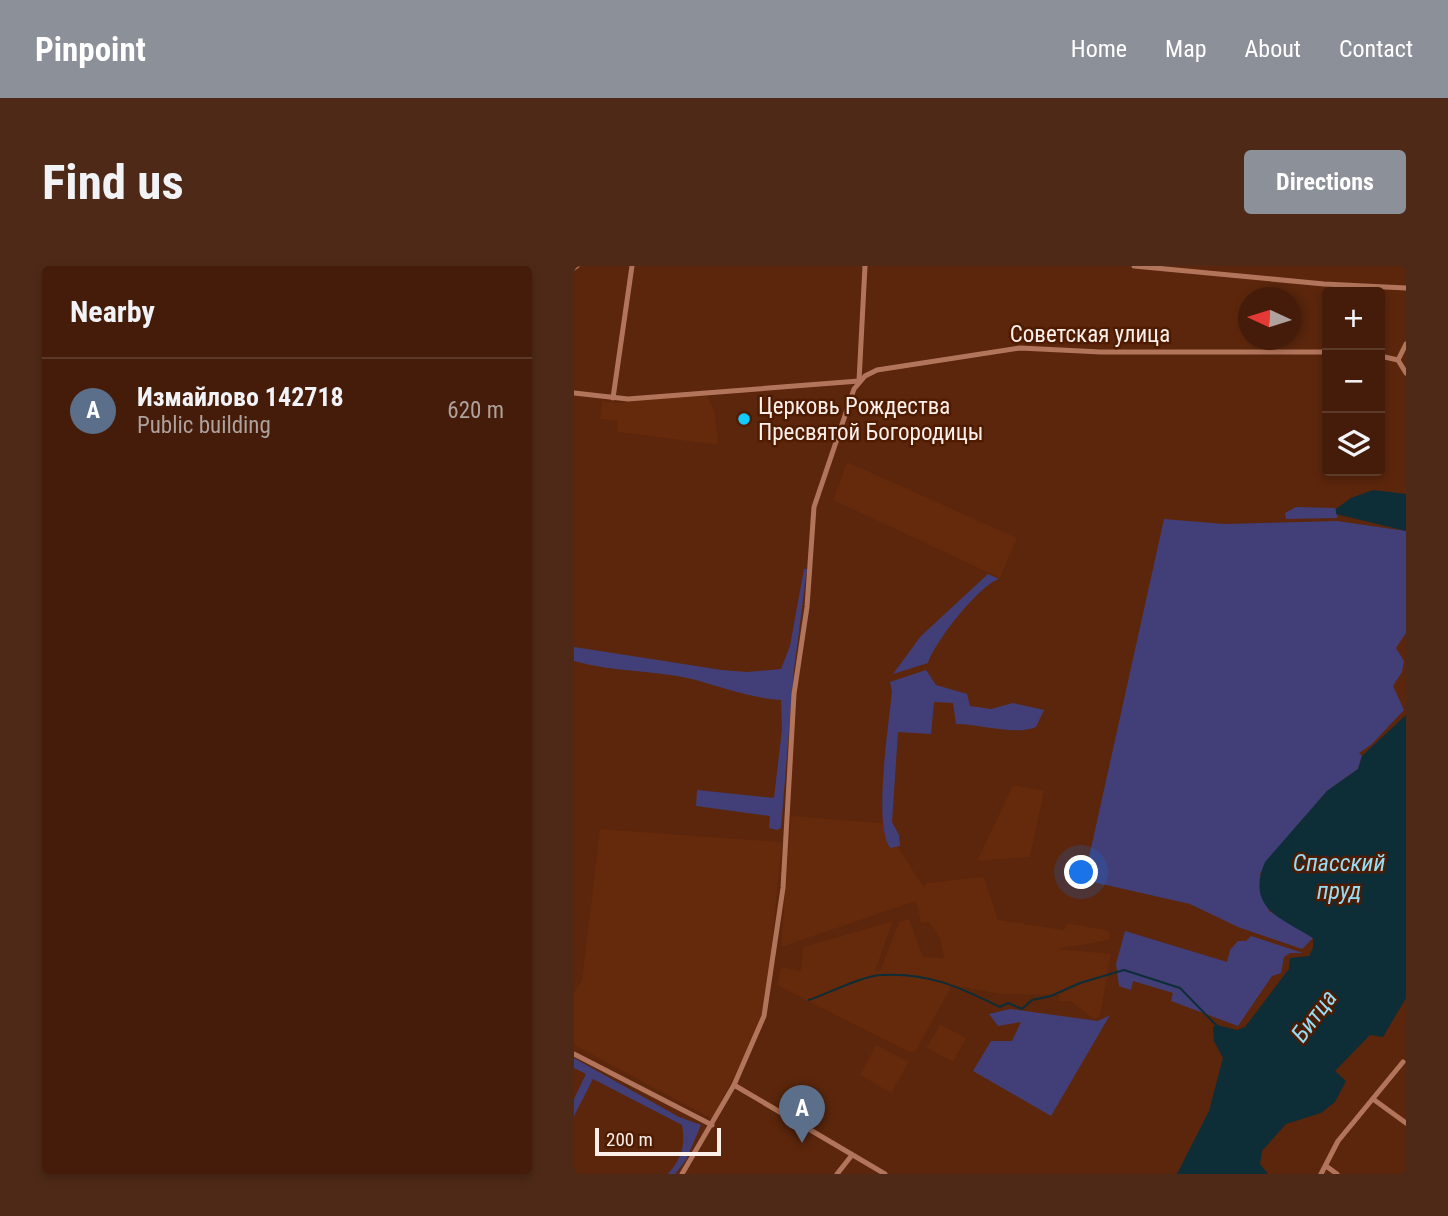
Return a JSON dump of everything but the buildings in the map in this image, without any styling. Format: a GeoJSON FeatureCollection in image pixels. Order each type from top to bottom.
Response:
{"type":"FeatureCollection","features":[{"type":"Feature","properties":{"kind":"street"},"geometry":{"type":"LineString","coordinates":[[613,398],[632,266]]}},
{"type":"Feature","properties":{"kind":"street"},"geometry":{"type":"LineString","coordinates":[[682,1174],[734,1085],[760,1030],[770,986],[787,842],[794,694],[807,607],[814,512],[824,471],[859,381],[865,266]]}},
{"type":"Feature","properties":{"kind":"street"},"geometry":{"type":"LineString","coordinates":[[1134,266],[1324,284],[1406,288]]}},
{"type":"Feature","properties":{"kind":"street"},"geometry":{"type":"LineString","coordinates":[[1398,360],[1406,344]]}},
{"type":"Feature","properties":{"kind":"street","name":"Советская улица"},"geometry":{"type":"LineString","coordinates":[[574,393],[640,398],[645,395],[698,395],[840,380],[859,381],[873,371],[1020,348],[1101,352],[1322,352]]}},
{"type":"Feature","properties":{"kind":"street"},"geometry":{"type":"LineString","coordinates":[[1385,357],[1398,360],[1406,373]]}},
{"type":"Feature","properties":{"kind":"street"},"geometry":{"type":"LineString","coordinates":[[574,1054],[712,1125]]}},
{"type":"Feature","properties":{"kind":"street"},"geometry":{"type":"LineString","coordinates":[[1321,1174],[1338,1142],[1397,1073],[1403,1062]]}},
{"type":"Feature","properties":{"kind":"street"},"geometry":{"type":"LineString","coordinates":[[1397,1073],[1404,1077]]}},
{"type":"Feature","properties":{"kind":"street"},"geometry":{"type":"LineString","coordinates":[[734,1085],[885,1174]]}},
{"type":"Feature","properties":{"kind":"street"},"geometry":{"type":"LineString","coordinates":[[1373,1100],[1406,1123]]}},
{"type":"Feature","properties":{"kind":"street"},"geometry":{"type":"LineString","coordinates":[[837,1174],[852,1155]]}},
{"type":"Feature","properties":{"kind":"street"},"geometry":{"type":"LineString","coordinates":[[1326,1166],[1337,1174]]}},
{"type":"Feature","properties":{"kind":"shaded area"},"geometry":{"type":"Polygon","coordinates":[[[707,396],[715,412],[718,445],[617,432],[618,421],[600,419],[602,401],[620,403],[650,397],[707,396]]]}},
{"type":"Feature","properties":{"kind":"shaded area"},"geometry":{"type":"Polygon","coordinates":[[[847,462],[1017,538],[1000,578],[833,500],[847,462]]]}},
{"type":"Feature","properties":{"kind":"shaded area"},"geometry":{"type":"Polygon","coordinates":[[[1296,507],[1335,508],[1338,518],[1286,519],[1285,513],[1296,507]]]}},
{"type":"Feature","properties":{"kind":"shaded area"},"geometry":{"type":"Polygon","coordinates":[[[1164,519],[1224,524],[1337,521],[1406,531],[1406,633],[1396,648],[1404,661],[1402,672],[1393,686],[1404,710],[1371,745],[1359,753],[1362,756],[1358,769],[1327,791],[1266,862],[1260,874],[1269,911],[1313,938],[1302,949],[1238,927],[1190,904],[1084,880],[1164,519]]]}},
{"type":"Feature","properties":{"kind":"shaded area"},"geometry":{"type":"Polygon","coordinates":[[[804,569],[807,569],[794,670],[781,828],[777,830],[769,828],[770,816],[696,806],[697,790],[774,798],[782,729],[781,700],[747,695],[677,676],[574,661],[574,647],[722,670],[747,672],[781,669],[790,646],[804,569]]]}},
{"type":"Feature","properties":{"kind":"shaded area"},"geometry":{"type":"Polygon","coordinates":[[[988,574],[999,579],[980,592],[959,615],[939,642],[928,663],[893,674],[921,636],[988,574]]]}},
{"type":"Feature","properties":{"kind":"shaded area"},"geometry":{"type":"Polygon","coordinates":[[[926,670],[936,685],[967,694],[970,706],[991,709],[1013,703],[1044,710],[1036,727],[1008,730],[956,724],[953,703],[934,702],[931,734],[898,732],[892,822],[899,835],[900,846],[890,848],[885,836],[882,797],[892,691],[890,682],[926,670]]]}},
{"type":"Feature","properties":{"kind":"shaded area"},"geometry":{"type":"Polygon","coordinates":[[[1013,785],[1044,791],[1030,857],[977,861],[1013,785]]]}},
{"type":"Feature","properties":{"kind":"shaded area"},"geometry":{"type":"Polygon","coordinates":[[[791,816],[882,823],[924,887],[927,883],[984,877],[998,920],[1064,930],[1067,923],[1110,931],[1109,940],[1058,949],[1111,954],[1100,1017],[1094,1019],[1070,1001],[1059,1001],[1059,995],[1001,994],[952,985],[916,1051],[909,1052],[777,985],[781,967],[801,971],[803,947],[893,921],[875,971],[880,971],[899,922],[909,919],[923,957],[944,958],[940,938],[929,922],[921,923],[916,901],[781,947],[791,816]]]}},
{"type":"Feature","properties":{"kind":"shaded area"},"geometry":{"type":"Polygon","coordinates":[[[600,829],[782,842],[769,975],[759,1028],[712,1119],[574,1045],[574,994],[582,979],[600,829]]]}},
{"type":"Feature","properties":{"kind":"shaded area"},"geometry":{"type":"Polygon","coordinates":[[[1125,931],[1227,962],[1230,950],[1238,941],[1246,941],[1251,936],[1303,953],[1290,953],[1284,957],[1281,973],[1272,976],[1238,1026],[1171,1001],[1173,993],[1133,981],[1131,990],[1119,986],[1116,964],[1125,931]]]}},
{"type":"Feature","properties":{"kind":"shaded area"},"geometry":{"type":"Polygon","coordinates":[[[1010,1009],[1098,1021],[1110,1015],[1051,1116],[973,1071],[991,1041],[1012,1041],[1021,1022],[998,1026],[989,1014],[1010,1009]]]}},
{"type":"Feature","properties":{"kind":"shaded area"},"geometry":{"type":"Polygon","coordinates":[[[940,1024],[966,1038],[953,1062],[927,1048],[940,1024]]]}},
{"type":"Feature","properties":{"kind":"shaded area"},"geometry":{"type":"Polygon","coordinates":[[[876,1045],[909,1062],[891,1093],[860,1075],[876,1045]]]}},
{"type":"Feature","properties":{"kind":"shaded area"},"geometry":{"type":"Polygon","coordinates":[[[574,1058],[679,1117],[701,1125],[686,1160],[675,1174],[668,1174],[681,1152],[682,1125],[593,1079],[574,1116],[574,1099],[586,1074],[574,1068],[574,1058]]]}},
{"type":"Feature","properties":{"kind":"water"},"geometry":{"type":"Polygon","coordinates":[[[1373,490],[1406,494],[1406,531],[1336,514],[1336,509],[1351,498],[1373,490]]]}},
{"type":"Feature","properties":{"kind":"water","name":"Спасский пруд"},"geometry":{"type":"Polygon","coordinates":[[[1406,715],[1406,998],[1383,1037],[1370,1035],[1335,1071],[1346,1081],[1335,1102],[1321,1113],[1286,1124],[1262,1151],[1260,1164],[1268,1174],[1177,1174],[1209,1111],[1223,1058],[1214,1041],[1213,1027],[1217,1025],[1237,1030],[1245,1027],[1289,969],[1290,958],[1309,956],[1313,948],[1313,938],[1278,917],[1263,901],[1260,878],[1265,862],[1327,791],[1358,769],[1362,756],[1406,715]]]}},
{"type":"Feature","properties":{"kind":"waterway"},"geometry":{"type":"LineString","coordinates":[[809,1000],[865,978],[898,975],[943,982],[1000,1007],[1008,1003],[1022,1009],[1032,1000],[1124,970],[1180,988],[1218,1027]]}},
{"type":"Feature","properties":{"kind":"place","name":"Церковь Рождества Пресвятой Богородицы"},"geometry":{"type":"Point","coordinates":[744,419]}},
{"type":"Feature","properties":{"kind":"place","name":"Измайлово 142718"},"geometry":{"type":"Point","coordinates":[802,1143]}},
{"type":"Feature","properties":{"kind":"water label","name":"Битца"},"geometry":{"type":"Point","coordinates":[1314,1016]}}]}
